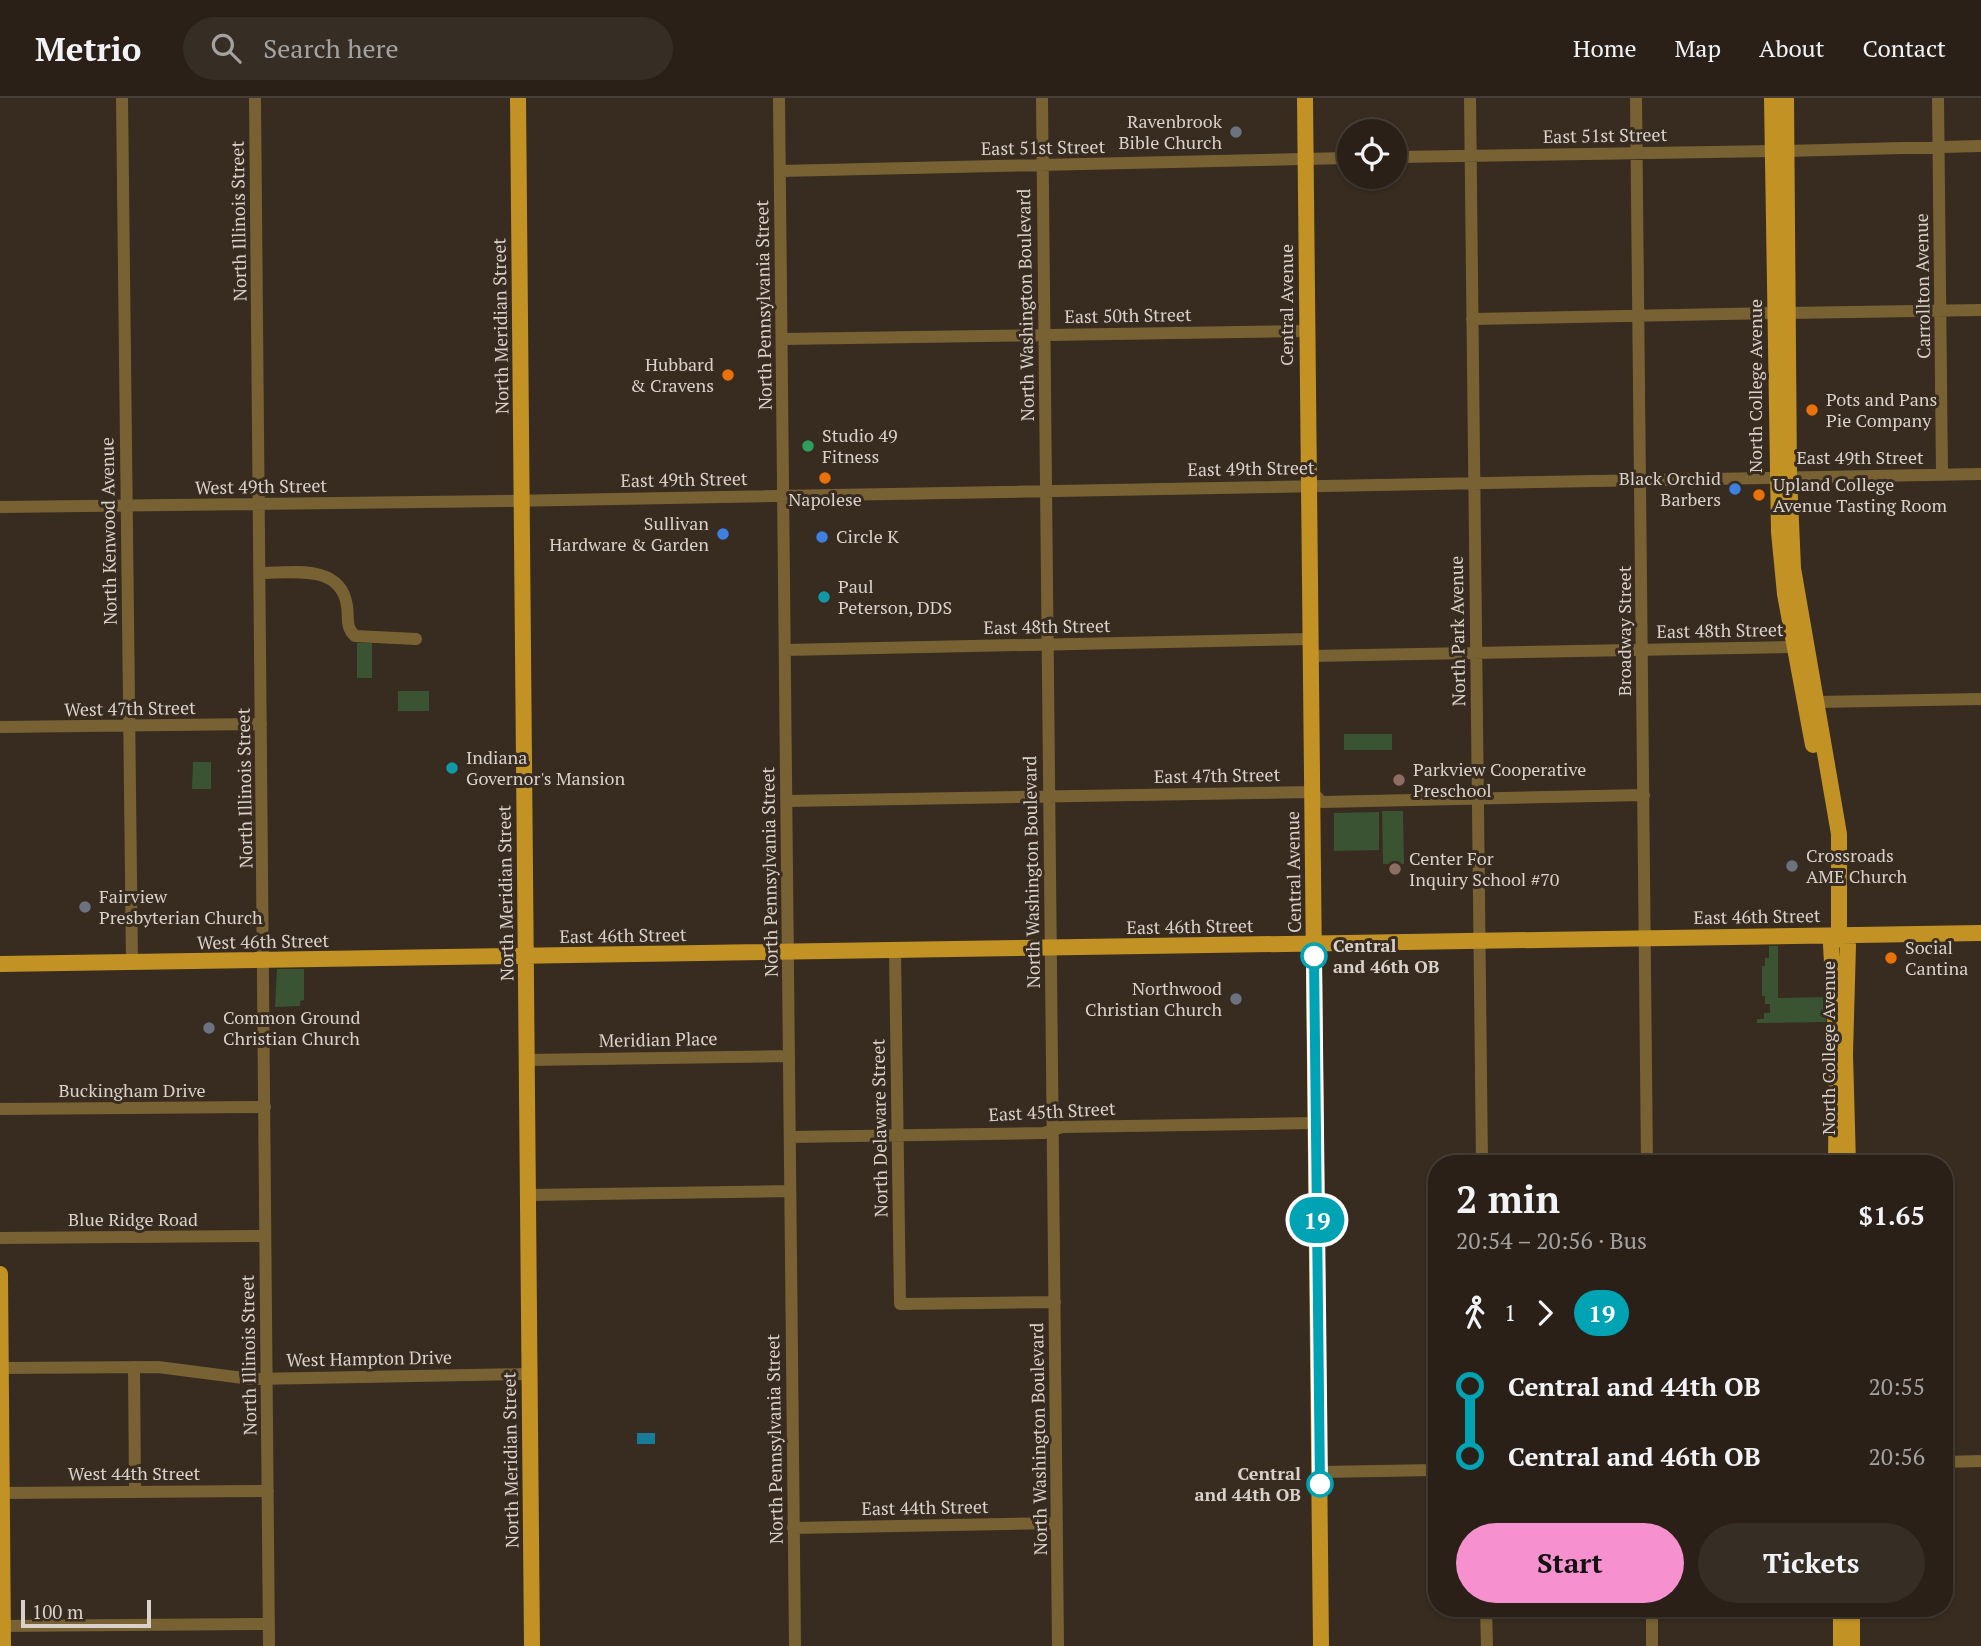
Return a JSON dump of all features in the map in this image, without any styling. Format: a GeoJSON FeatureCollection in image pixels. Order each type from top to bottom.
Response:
{"type":"FeatureCollection","features":[{"type":"Feature","properties":{"kind":"main road","name":"North Meridian Street"},"geometry":{"type":"LineString","coordinates":[[518,98],[532,1646]]}},
{"type":"Feature","properties":{"kind":"main road","name":"Central Avenue"},"geometry":{"type":"LineString","coordinates":[[1305,98],[1321,1646]]}},
{"type":"Feature","properties":{"kind":"main road","name":"North College Avenue"},"geometry":{"type":"LineString","coordinates":[[1772,98],[1780,151]]}},
{"type":"Feature","properties":{"kind":"main road","name":"North College Avenue"},"geometry":{"type":"LineString","coordinates":[[1786,98],[1780,151],[1783,476],[1781,561],[1794,647],[1837,878]]}},
{"type":"Feature","properties":{"kind":"main road","name":"North College Avenue"},"geometry":{"type":"LineString","coordinates":[[1783,476],[1793,568],[1839,834],[1839,935],[1848,945],[1845,1054],[1848,1155]]}},
{"type":"Feature","properties":{"kind":"main road","name":"East 46th Street"},"geometry":{"type":"LineString","coordinates":[[526,957],[1981,933]]}},
{"type":"Feature","properties":{"kind":"main road","name":"North College Avenue"},"geometry":{"type":"LineString","coordinates":[[1836,1155],[1836,1055],[1831,945],[1839,935]]}},
{"type":"Feature","properties":{"kind":"main road","name":"West 46th Street"},"geometry":{"type":"LineString","coordinates":[[0,964],[526,957]]}},
{"type":"Feature","properties":{"kind":"main road"},"geometry":{"type":"LineString","coordinates":[[0,1273],[3,1646]]}},
{"type":"Feature","properties":{"kind":"main road"},"geometry":{"type":"LineString","coordinates":[[1841,1617],[1841,1646]]}},
{"type":"Feature","properties":{"kind":"main road"},"geometry":{"type":"LineString","coordinates":[[1852,1617],[1852,1646]]}},
{"type":"Feature","properties":{"kind":"street","name":"North Kenwood Avenue"},"geometry":{"type":"LineString","coordinates":[[122,98],[132,963]]}},
{"type":"Feature","properties":{"kind":"street","name":"North Illinois Street"},"geometry":{"type":"LineString","coordinates":[[255,98],[269,1646]]}},
{"type":"Feature","properties":{"kind":"street","name":"North Pennsylvania Street"},"geometry":{"type":"LineString","coordinates":[[779,98],[795,1646]]}},
{"type":"Feature","properties":{"kind":"street","name":"North Washington Boulevard"},"geometry":{"type":"LineString","coordinates":[[1042,98],[1058,1646]]}},
{"type":"Feature","properties":{"kind":"street","name":"North Park Avenue"},"geometry":{"type":"LineString","coordinates":[[1470,98],[1482,1155]]}},
{"type":"Feature","properties":{"kind":"street","name":"Broadway Street"},"geometry":{"type":"LineString","coordinates":[[1636,98],[1647,1155]]}},
{"type":"Feature","properties":{"kind":"street","name":"Carrollton Avenue"},"geometry":{"type":"LineString","coordinates":[[1938,98],[1942,474]]}},
{"type":"Feature","properties":{"kind":"street","name":"East 51st Street"},"geometry":{"type":"LineString","coordinates":[[1407,158],[1981,146]]}},
{"type":"Feature","properties":{"kind":"street","name":"East 51st Street"},"geometry":{"type":"LineString","coordinates":[[780,171],[1337,159]]}},
{"type":"Feature","properties":{"kind":"street"},"geometry":{"type":"LineString","coordinates":[[1472,318],[1981,310]]}},
{"type":"Feature","properties":{"kind":"street","name":"East 50th Street"},"geometry":{"type":"LineString","coordinates":[[782,339],[1307,331]]}},
{"type":"Feature","properties":{"kind":"street","name":"East 49th Street"},"geometry":{"type":"LineString","coordinates":[[522,501],[1474,481],[1981,474]]}},
{"type":"Feature","properties":{"kind":"street","name":"West 49th Street"},"geometry":{"type":"LineString","coordinates":[[0,507],[522,501]]}},
{"type":"Feature","properties":{"kind":"street"},"geometry":{"type":"LineString","coordinates":[[260,573],[312,572],[324,575],[344,595],[348,628],[355,636],[416,639]]}},
{"type":"Feature","properties":{"kind":"street","name":"East 48th Street"},"geometry":{"type":"LineString","coordinates":[[785,650],[1310,639]]}},
{"type":"Feature","properties":{"kind":"street","name":"East 48th Street"},"geometry":{"type":"LineString","coordinates":[[1310,656],[1794,647]]}},
{"type":"Feature","properties":{"kind":"street"},"geometry":{"type":"LineString","coordinates":[[1816,702],[1981,699]]}},
{"type":"Feature","properties":{"kind":"street","name":"West 47th Street"},"geometry":{"type":"LineString","coordinates":[[0,727],[261,724]]}},
{"type":"Feature","properties":{"kind":"street","name":"East 47th Street"},"geometry":{"type":"LineString","coordinates":[[787,801],[1312,792],[1322,802],[1644,795]]}},
{"type":"Feature","properties":{"kind":"street","name":"North Delaware Street"},"geometry":{"type":"LineString","coordinates":[[895,951],[900,1304],[1055,1302]]}},
{"type":"Feature","properties":{"kind":"street","name":"Meridian Place"},"geometry":{"type":"LineString","coordinates":[[527,1060],[789,1056]]}},
{"type":"Feature","properties":{"kind":"street","name":"Buckingham Drive"},"geometry":{"type":"LineString","coordinates":[[0,1110],[265,1107]]}},
{"type":"Feature","properties":{"kind":"street","name":"East 45th Street"},"geometry":{"type":"LineString","coordinates":[[790,1137],[898,1136],[1052,1130],[1062,1127],[1315,1123]]}},
{"type":"Feature","properties":{"kind":"street"},"geometry":{"type":"LineString","coordinates":[[528,1195],[790,1191]]}},
{"type":"Feature","properties":{"kind":"street","name":"Blue Ridge Road"},"geometry":{"type":"LineString","coordinates":[[0,1238],[265,1236]]}},
{"type":"Feature","properties":{"kind":"street","name":"West Hampton Drive"},"geometry":{"type":"LineString","coordinates":[[0,1367],[134,1367],[267,1378],[529,1374]]}},
{"type":"Feature","properties":{"kind":"street"},"geometry":{"type":"LineString","coordinates":[[134,1367],[135,1492]]}},
{"type":"Feature","properties":{"kind":"street"},"geometry":{"type":"LineString","coordinates":[[1953,1462],[1981,1461]]}},
{"type":"Feature","properties":{"kind":"street"},"geometry":{"type":"LineString","coordinates":[[1320,1472],[1428,1470]]}},
{"type":"Feature","properties":{"kind":"street","name":"West 44th Street"},"geometry":{"type":"LineString","coordinates":[[1,1493],[268,1491]]}},
{"type":"Feature","properties":{"kind":"street","name":"East 44th Street"},"geometry":{"type":"LineString","coordinates":[[793,1528],[1057,1523]]}},
{"type":"Feature","properties":{"kind":"street"},"geometry":{"type":"LineString","coordinates":[[1486,1617],[1487,1646]]}},
{"type":"Feature","properties":{"kind":"street"},"geometry":{"type":"LineString","coordinates":[[1652,1617],[1652,1646]]}},
{"type":"Feature","properties":{"kind":"street"},"geometry":{"type":"LineString","coordinates":[[1,1626],[269,1623]]}},
{"type":"Feature","properties":{"kind":"green space"},"geometry":{"type":"Polygon","coordinates":[[[357,643],[372,643],[372,678],[357,678],[357,643]]]}},
{"type":"Feature","properties":{"kind":"green space"},"geometry":{"type":"Polygon","coordinates":[[[398,691],[429,691],[429,711],[398,711],[398,691]]]}},
{"type":"Feature","properties":{"kind":"green space"},"geometry":{"type":"Polygon","coordinates":[[[1344,734],[1392,734],[1392,750],[1344,750],[1344,734]]]}},
{"type":"Feature","properties":{"kind":"green space"},"geometry":{"type":"Polygon","coordinates":[[[193,762],[211,762],[211,789],[192,789],[193,762]]]}},
{"type":"Feature","properties":{"kind":"green space"},"geometry":{"type":"Polygon","coordinates":[[[1382,811],[1403,811],[1404,864],[1383,864],[1382,811]]]}},
{"type":"Feature","properties":{"kind":"green space"},"geometry":{"type":"Polygon","coordinates":[[[1379,812],[1379,850],[1334,851],[1334,813],[1379,812]]]}},
{"type":"Feature","properties":{"kind":"green space"},"geometry":{"type":"Polygon","coordinates":[[[1769,946],[1778,946],[1778,998],[1825,997],[1826,1022],[1757,1023],[1757,1019],[1764,1019],[1764,1013],[1770,1013],[1770,1004],[1765,1004],[1765,996],[1762,996],[1762,966],[1765,966],[1765,958],[1769,958],[1769,946]]]}},
{"type":"Feature","properties":{"kind":"green space"},"geometry":{"type":"Polygon","coordinates":[[[277,969],[304,969],[304,1000],[300,1001],[300,1006],[275,1007],[277,969]]]}},
{"type":"Feature","properties":{"kind":"water"},"geometry":{"type":"Polygon","coordinates":[[[637,1433],[655,1433],[655,1444],[637,1444],[637,1433]]]}},
{"type":"Feature","properties":{"kind":"bus line","name":"19"},"geometry":{"type":"LineString","coordinates":[[1314,956],[1320,1484]]}},
{"type":"Feature","properties":{"kind":"place","name":"Ravenbrook Bible Church"},"geometry":{"type":"Point","coordinates":[1236,132]}},
{"type":"Feature","properties":{"kind":"place","name":"Hubbard & Cravens"},"geometry":{"type":"Point","coordinates":[728,375]}},
{"type":"Feature","properties":{"kind":"place","name":"Pots and Pans Pie Company"},"geometry":{"type":"Point","coordinates":[1812,410]}},
{"type":"Feature","properties":{"kind":"place","name":"Studio 49 Fitness"},"geometry":{"type":"Point","coordinates":[808,446]}},
{"type":"Feature","properties":{"kind":"place","name":"Napolese"},"geometry":{"type":"Point","coordinates":[825,478]}},
{"type":"Feature","properties":{"kind":"place","name":"Black Orchid Barbers"},"geometry":{"type":"Point","coordinates":[1735,489]}},
{"type":"Feature","properties":{"kind":"place","name":"Upland College Avenue Tasting Room"},"geometry":{"type":"Point","coordinates":[1759,495]}},
{"type":"Feature","properties":{"kind":"place","name":"Sullivan Hardware & Garden"},"geometry":{"type":"Point","coordinates":[723,534]}},
{"type":"Feature","properties":{"kind":"place","name":"Circle K"},"geometry":{"type":"Point","coordinates":[822,537]}},
{"type":"Feature","properties":{"kind":"place","name":"Paul Peterson, DDS"},"geometry":{"type":"Point","coordinates":[824,597]}},
{"type":"Feature","properties":{"kind":"place","name":"Indiana Governor's Mansion"},"geometry":{"type":"Point","coordinates":[452,768]}},
{"type":"Feature","properties":{"kind":"place","name":"Parkview Cooperative Preschool"},"geometry":{"type":"Point","coordinates":[1399,780]}},
{"type":"Feature","properties":{"kind":"place","name":"Crossroads AME Church"},"geometry":{"type":"Point","coordinates":[1792,866]}},
{"type":"Feature","properties":{"kind":"place","name":"Center For Inquiry School #70"},"geometry":{"type":"Point","coordinates":[1395,869]}},
{"type":"Feature","properties":{"kind":"place","name":"Fairview Presbyterian Church"},"geometry":{"type":"Point","coordinates":[85,907]}},
{"type":"Feature","properties":{"kind":"place","name":"Central and 46th OB"},"geometry":{"type":"Point","coordinates":[1314,956]}},
{"type":"Feature","properties":{"kind":"place","name":"Social Cantina"},"geometry":{"type":"Point","coordinates":[1891,958]}},
{"type":"Feature","properties":{"kind":"place","name":"Northwood Christian Church"},"geometry":{"type":"Point","coordinates":[1236,999]}},
{"type":"Feature","properties":{"kind":"place","name":"Common Ground Christian Church"},"geometry":{"type":"Point","coordinates":[209,1028]}},
{"type":"Feature","properties":{"kind":"place","name":"Central and 44th OB"},"geometry":{"type":"Point","coordinates":[1320,1484]}}]}
